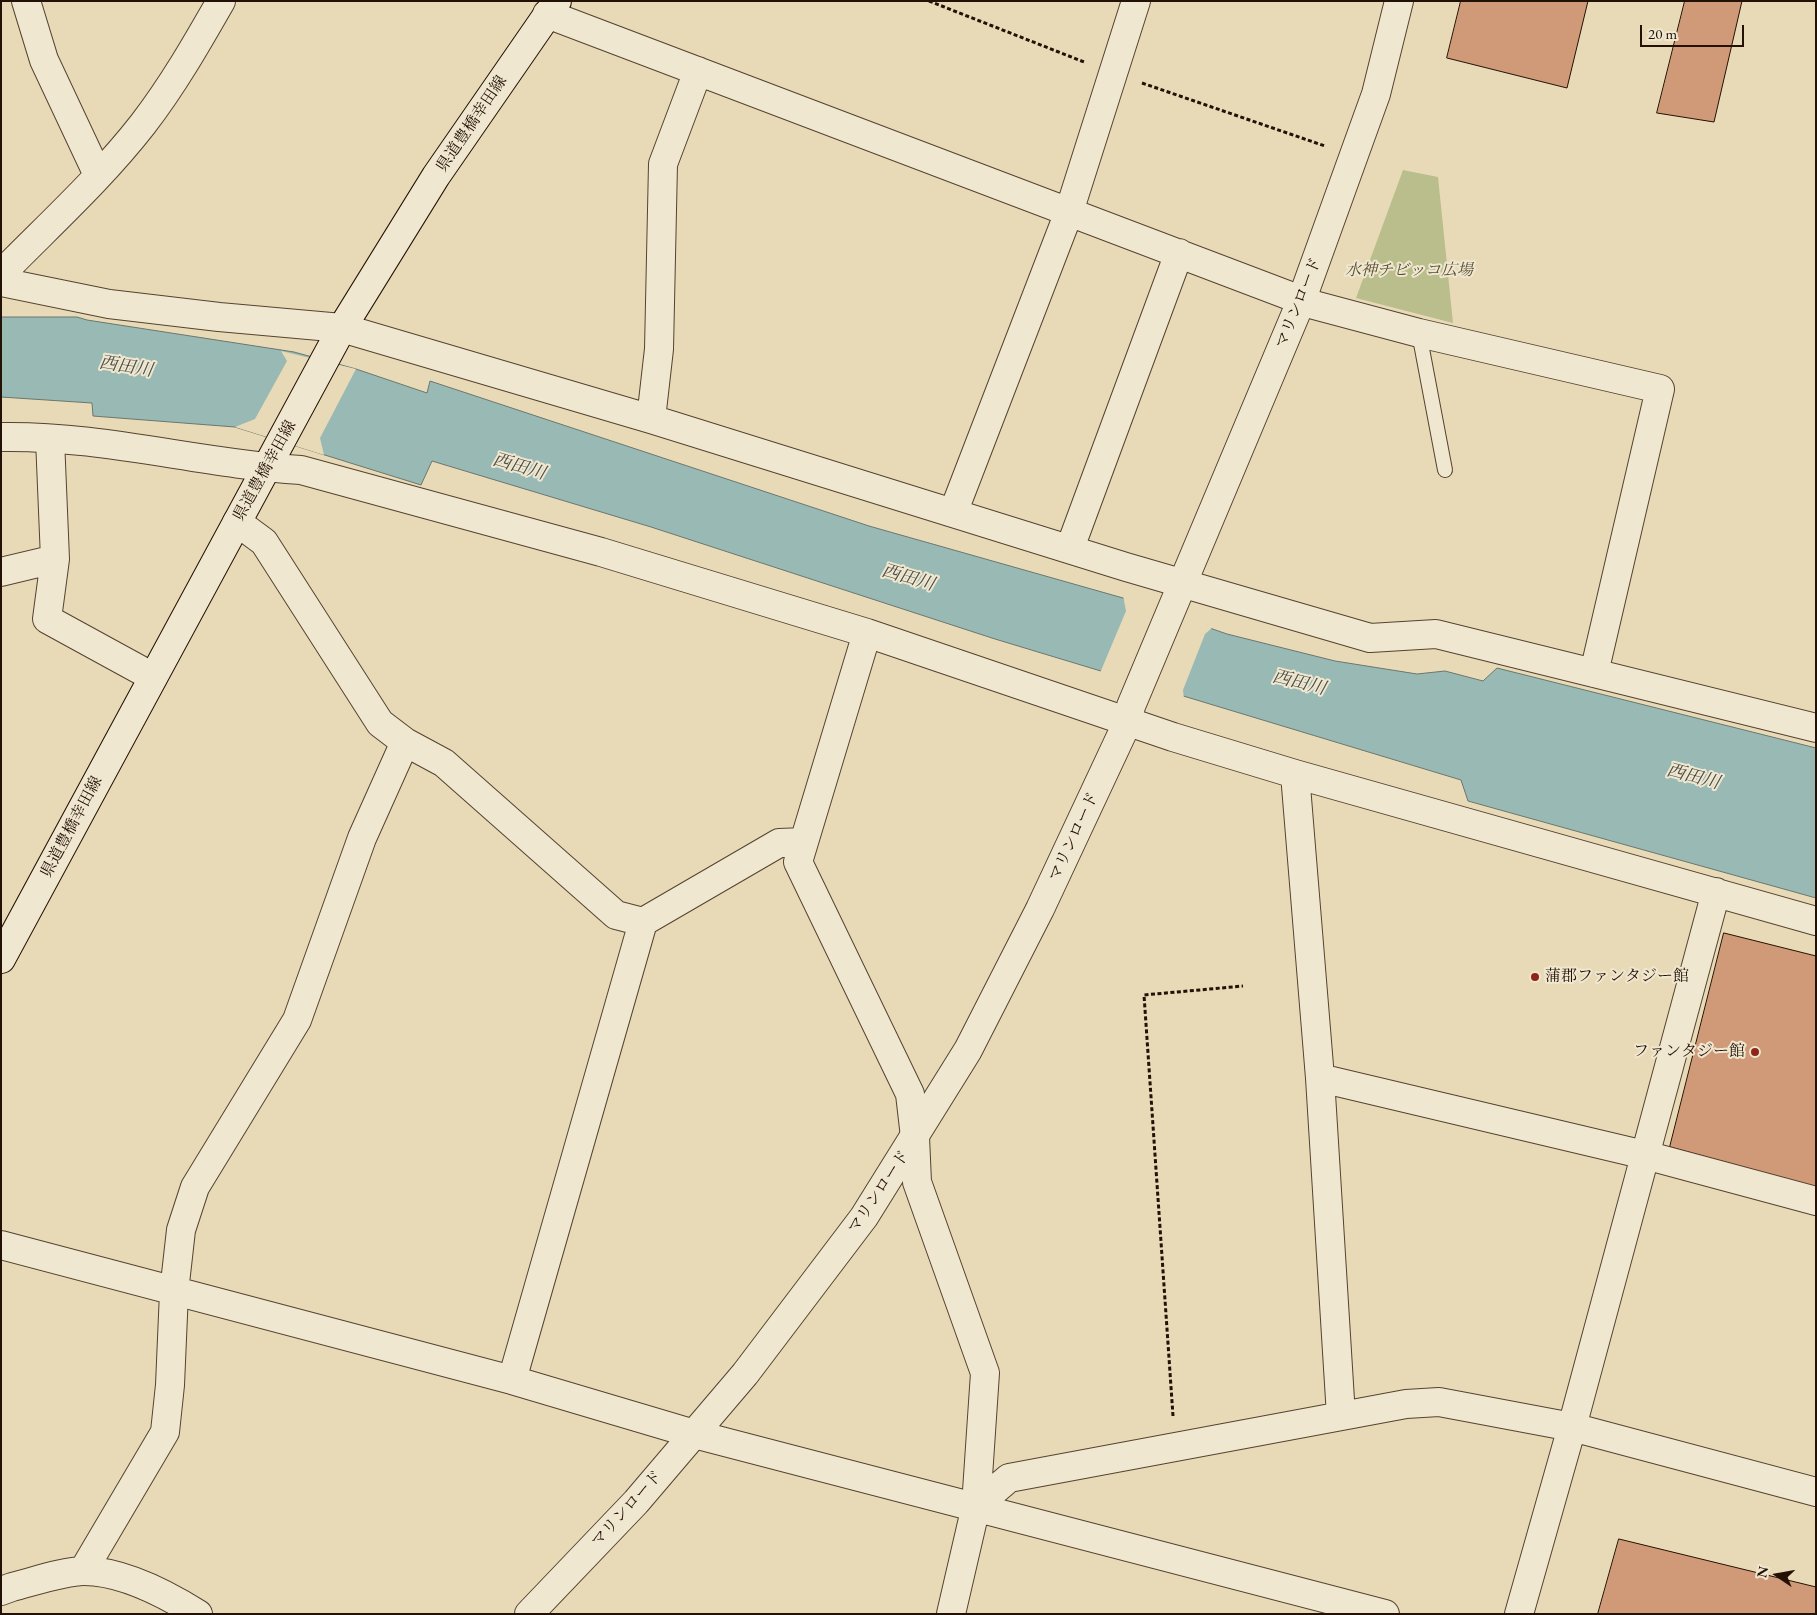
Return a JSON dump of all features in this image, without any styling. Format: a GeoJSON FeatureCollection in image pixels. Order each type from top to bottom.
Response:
{"type":"FeatureCollection","features":[{"type":"Feature","properties":{"kind":"street"},"geometry":{"type":"LineString","coordinates":[[26,1],[44,60],[98,175]]}},
{"type":"Feature","properties":{"kind":"street"},"geometry":{"type":"LineString","coordinates":[[1,274],[98,175],[143,124],[183,67],[221,1]]}},
{"type":"Feature","properties":{"kind":"street"},"geometry":{"type":"LineString","coordinates":[[953,513],[1069,212],[1136,1]]}},
{"type":"Feature","properties":{"kind":"street","name":"マリンロード"},"geometry":{"type":"LineString","coordinates":[[529,1614],[636,1502],[746,1374],[864,1217],[968,1050],[1022,944],[1130,713],[1179,589],[1302,299],[1376,94],[1399,1]]}},
{"type":"Feature","properties":{"kind":"street"},"geometry":{"type":"LineString","coordinates":[[552,7],[698,71],[1314,305],[1419,333],[1660,389],[1594,673]]}},
{"type":"Feature","properties":{"kind":"street","name":"県道豊橋幸田線"},"geometry":{"type":"LineString","coordinates":[[5,944],[153,677],[342,328],[436,176],[552,7]]}},
{"type":"Feature","properties":{"kind":"street"},"geometry":{"type":"LineString","coordinates":[[651,419],[658,349],[663,164],[698,71]]}},
{"type":"Feature","properties":{"kind":"street"},"geometry":{"type":"LineString","coordinates":[[1070,548],[1180,253]]}},
{"type":"Feature","properties":{"kind":"street"},"geometry":{"type":"LineString","coordinates":[[1,282],[110,304],[218,317],[342,328],[651,419],[1070,548],[1179,589],[1370,638],[1436,634],[1816,728]]}},
{"type":"Feature","properties":{"kind":"street"},"geometry":{"type":"LineString","coordinates":[[1,437],[50,439],[164,452],[273,457],[301,470],[601,552],[1130,713],[1173,737],[1295,774],[1816,921]]}},
{"type":"Feature","properties":{"kind":"street"},"geometry":{"type":"LineString","coordinates":[[50,439],[55,559],[47,619],[153,677]]}},
{"type":"Feature","properties":{"kind":"street"},"geometry":{"type":"LineString","coordinates":[[237,522],[264,542],[380,723],[405,742],[444,763],[616,915],[644,922]]}},
{"type":"Feature","properties":{"kind":"street"},"geometry":{"type":"LineString","coordinates":[[1,572],[55,559]]}},
{"type":"Feature","properties":{"kind":"street"},"geometry":{"type":"LineString","coordinates":[[866,634],[798,862],[910,1094],[915,1137],[917,1182],[985,1373],[976,1506],[951,1614]]}},
{"type":"Feature","properties":{"kind":"street"},"geometry":{"type":"LineString","coordinates":[[83,1571],[164,1432],[170,1385],[174,1292],[181,1230],[195,1187],[297,1020],[362,838],[405,742]]}},
{"type":"Feature","properties":{"kind":"street"},"geometry":{"type":"LineString","coordinates":[[1295,774],[1320,1078],[1341,1416]]}},
{"type":"Feature","properties":{"kind":"street"},"geometry":{"type":"LineString","coordinates":[[512,1380],[644,922],[778,844],[804,842]]}},
{"type":"Feature","properties":{"kind":"street"},"geometry":{"type":"LineString","coordinates":[[1519,1614],[1572,1427],[1716,892]]}},
{"type":"Feature","properties":{"kind":"street"},"geometry":{"type":"LineString","coordinates":[[1320,1078],[1646,1155],[1816,1201]]}},
{"type":"Feature","properties":{"kind":"street"},"geometry":{"type":"LineString","coordinates":[[1,1245],[512,1380],[694,1434],[1385,1614]]}},
{"type":"Feature","properties":{"kind":"street"},"geometry":{"type":"LineString","coordinates":[[976,1506],[1009,1478],[1406,1404],[1439,1402],[1572,1427],[1816,1492]]}},
{"type":"Feature","properties":{"kind":"street"},"geometry":{"type":"LineString","coordinates":[[1,1591],[12,1586],[83,1571],[110,1575],[163,1592],[198,1614]]}},
{"type":"Feature","properties":{"kind":"lane"},"geometry":{"type":"LineString","coordinates":[[1419,333],[1445,470]]}},
{"type":"Feature","properties":{"kind":"path"},"geometry":{"type":"LineString","coordinates":[[1175,1446],[1144,995],[1243,986]]}},
{"type":"Feature","properties":{"kind":"green space","name":"水神チビッコ広場"},"geometry":{"type":"Polygon","coordinates":[[[1403,170],[1438,177],[1453,323],[1356,298],[1403,170]]]}},
{"type":"Feature","properties":{"kind":"water","name":"西田川"},"geometry":{"type":"Polygon","coordinates":[[[1,317],[77,317],[294,352],[356,369],[427,393],[430,381],[869,526],[1123,598],[1227,634],[1335,661],[1417,674],[1445,671],[1483,681],[1497,668],[1816,748],[1816,898],[1468,801],[1461,780],[995,639],[651,527],[432,461],[421,485],[235,427],[93,416],[92,403],[1,397],[1,317]]]}},
{"type":"Feature","properties":{"kind":"pier"},"geometry":{"type":"Polygon","coordinates":[[[281,351],[356,369],[320,438],[324,455],[235,427],[255,419],[287,361],[281,351]]]}},
{"type":"Feature","properties":{"kind":"pier"},"geometry":{"type":"Polygon","coordinates":[[[1123,595],[1213,627],[1205,634],[1183,690],[1184,699],[1100,673],[1126,611],[1123,595]]]}},
{"type":"Feature","properties":{"kind":"building"},"geometry":{"type":"Polygon","coordinates":[[[1461,1],[1588,1],[1567,88],[1447,58],[1461,1]]]}},
{"type":"Feature","properties":{"kind":"building"},"geometry":{"type":"Polygon","coordinates":[[[1685,1],[1742,1],[1714,122],[1657,113],[1685,1]]]}},
{"type":"Feature","properties":{"kind":"building","name":"ファンタジー館"},"geometry":{"type":"Polygon","coordinates":[[[1724,933],[1816,956],[1816,1187],[1670,1147],[1724,933]]]}},
{"type":"Feature","properties":{"kind":"building"},"geometry":{"type":"Polygon","coordinates":[[[1619,1539],[1816,1587],[1816,1614],[1598,1614],[1619,1539]]]}},
{"type":"Feature","properties":{"kind":"place","name":"蒲郡ファンタジー館"},"geometry":{"type":"Point","coordinates":[1535,977]}},
{"type":"Feature","properties":{"kind":"place","name":"ファンタジー館"},"geometry":{"type":"Point","coordinates":[1755,1052]}}]}
